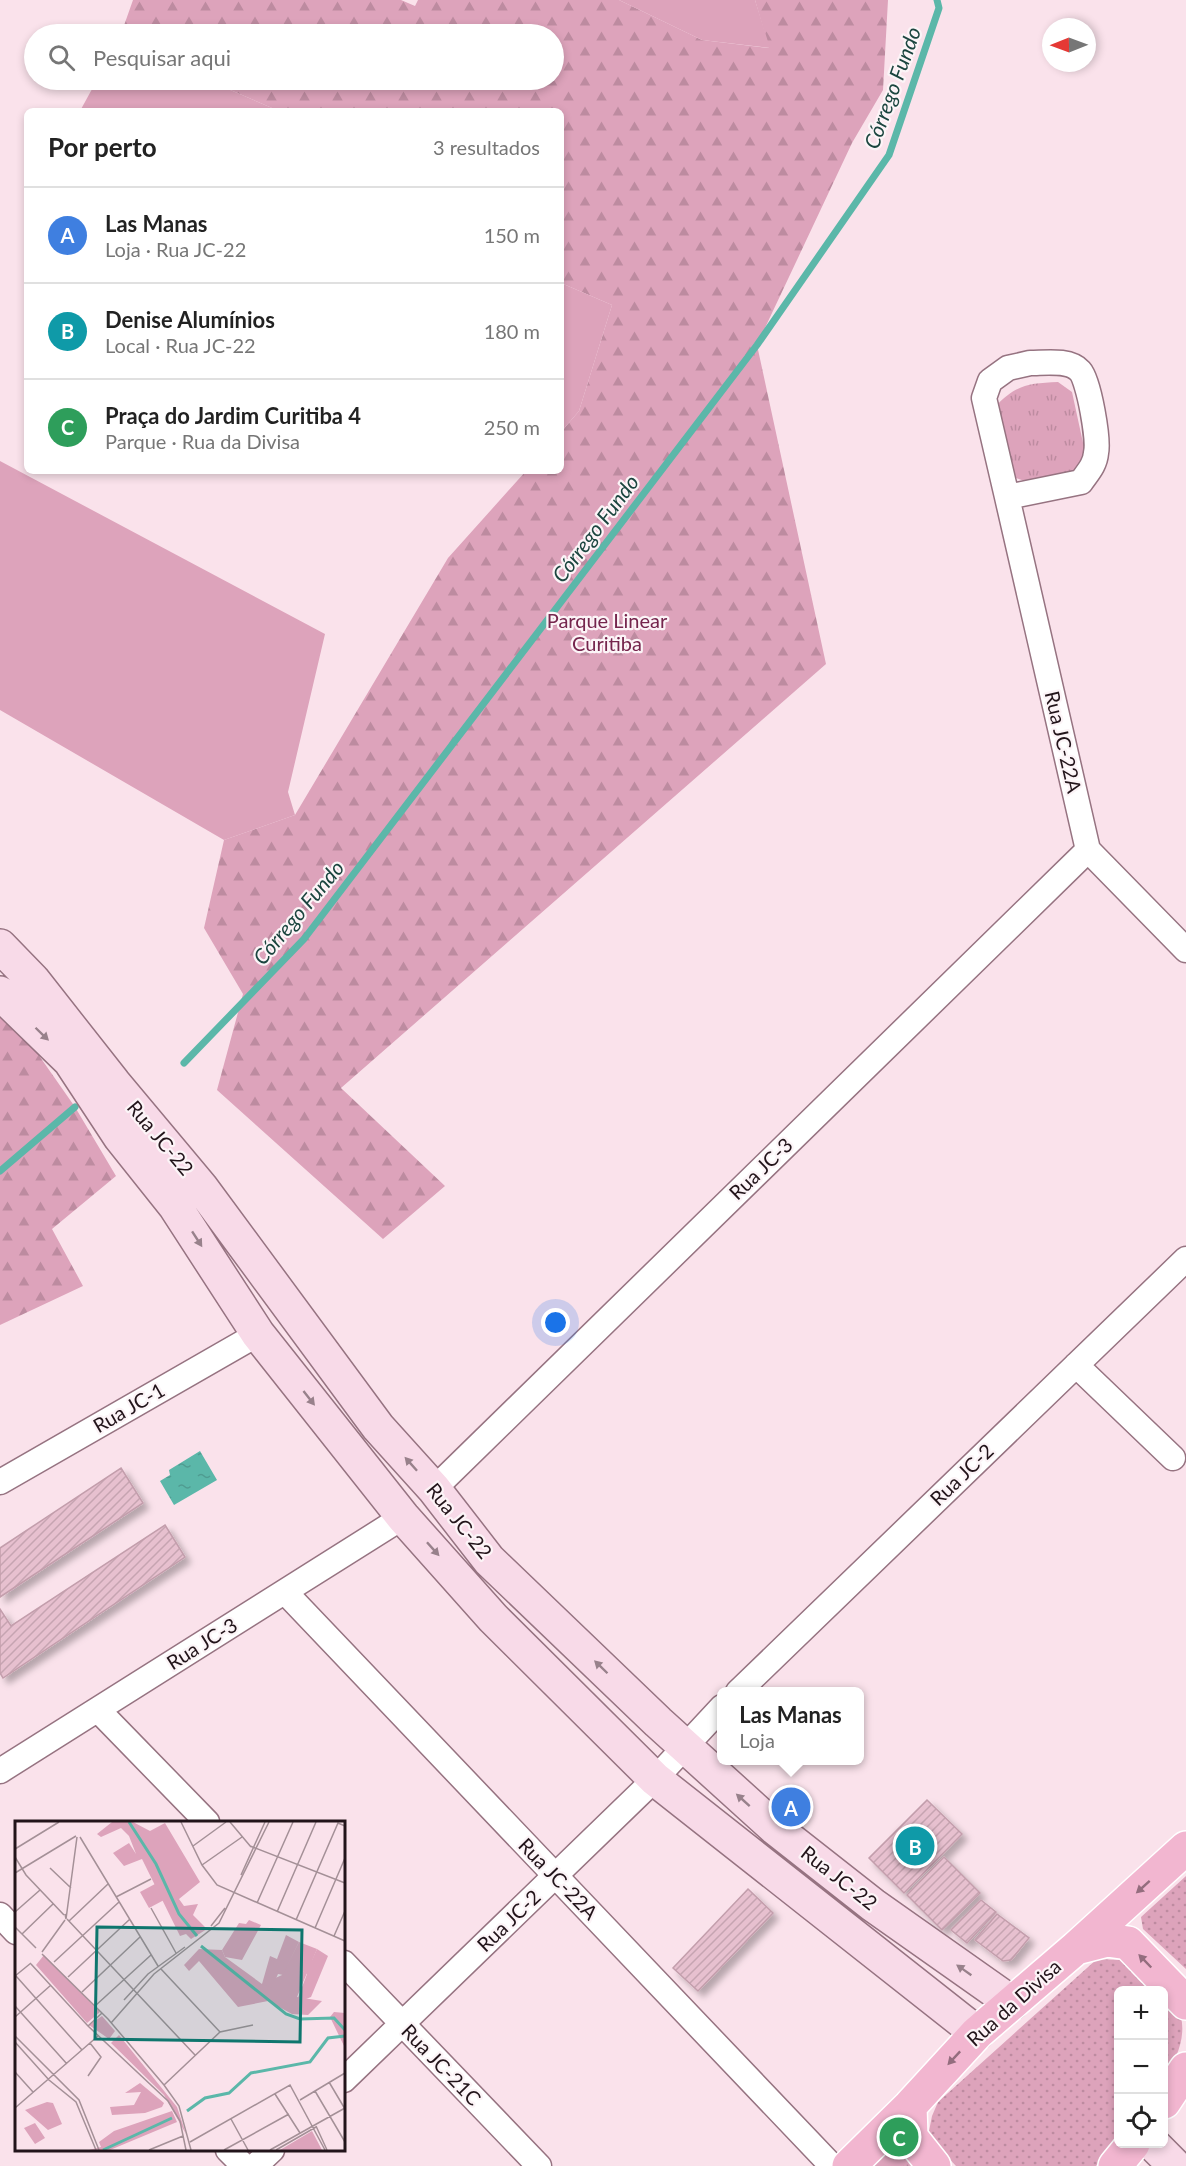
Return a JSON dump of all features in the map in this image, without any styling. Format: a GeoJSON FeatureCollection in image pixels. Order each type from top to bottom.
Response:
{"type":"FeatureCollection","features":[{"type":"Feature","properties":{"kind":"main road","name":"Rua JC-22"},"geometry":{"type":"LineString","coordinates":[[0,946],[33,980],[114,1083],[201,1187],[378,1427],[434,1489],[489,1560],[686,1747],[784,1835],[873,1905],[1012,2003]]}},
{"type":"Feature","properties":{"kind":"main road","name":"Rua JC-22"},"geometry":{"type":"LineString","coordinates":[[0,993],[70,1061],[120,1137],[175,1206],[258,1334],[404,1517],[493,1618],[655,1779],[977,2033]]}},
{"type":"Feature","properties":{"kind":"main road"},"geometry":{"type":"LineString","coordinates":[[175,1206],[201,1187]]}},
{"type":"Feature","properties":{"kind":"main road","name":"Rua da Divisa"},"geometry":{"type":"LineString","coordinates":[[849,2166],[910,2106],[977,2033],[1076,1948],[1186,1848]]}},
{"type":"Feature","properties":{"kind":"main road"},"geometry":{"type":"LineString","coordinates":[[1076,1948],[1107,1940],[1128,1942],[1186,2003]]}},
{"type":"Feature","properties":{"kind":"main road"},"geometry":{"type":"LineString","coordinates":[[1168,2096],[1186,2069]]}},
{"type":"Feature","properties":{"kind":"main road"},"geometry":{"type":"LineString","coordinates":[[910,2106],[911,2137],[934,2166]]}},
{"type":"Feature","properties":{"kind":"main road"},"geometry":{"type":"LineString","coordinates":[[1115,2166],[1130,2148]]}},
{"type":"Feature","properties":{"kind":"main road"},"geometry":{"type":"LineString","coordinates":[[1157,2148],[1175,2166]]}},
{"type":"Feature","properties":{"kind":"street","name":"Rua JC-22A"},"geometry":{"type":"LineString","coordinates":[[1007,497],[1082,482],[1093,466],[1097,451],[1088,385],[1080,370],[1064,363],[1030,363],[1008,368],[990,381],[984,398],[1088,850]]}},
{"type":"Feature","properties":{"kind":"street"},"geometry":{"type":"LineString","coordinates":[[1088,850],[1186,950]]}},
{"type":"Feature","properties":{"kind":"street","name":"Rua JC-3"},"geometry":{"type":"LineString","coordinates":[[434,1489],[1088,850]]}},
{"type":"Feature","properties":{"kind":"street","name":"Rua JC-2"},"geometry":{"type":"LineString","coordinates":[[743,1687],[1186,1259]]}},
{"type":"Feature","properties":{"kind":"street","name":"Rua JC-1"},"geometry":{"type":"LineString","coordinates":[[0,1482],[258,1334]]}},
{"type":"Feature","properties":{"kind":"street"},"geometry":{"type":"LineString","coordinates":[[1076,1365],[1173,1458]]}},
{"type":"Feature","properties":{"kind":"street","name":"Rua JC-3"},"geometry":{"type":"LineString","coordinates":[[0,1771],[404,1517]]}},
{"type":"Feature","properties":{"kind":"street","name":"Rua JC-22A"},"geometry":{"type":"LineString","coordinates":[[285,1592],[832,2166]]}},
{"type":"Feature","properties":{"kind":"street"},"geometry":{"type":"LineString","coordinates":[[98,1710],[206,1821]]}},
{"type":"Feature","properties":{"kind":"street","name":"Rua JC-2"},"geometry":{"type":"LineString","coordinates":[[345,2079],[655,1779],[717,1713]]}},
{"type":"Feature","properties":{"kind":"street"},"geometry":{"type":"LineString","coordinates":[[0,1915],[15,1931]]}},
{"type":"Feature","properties":{"kind":"street","name":"Rua JC-21C"},"geometry":{"type":"LineString","coordinates":[[345,1965],[539,2166]]}},
{"type":"Feature","properties":{"kind":"street"},"geometry":{"type":"LineString","coordinates":[[229,2151],[244,2166]]}},
{"type":"Feature","properties":{"kind":"street"},"geometry":{"type":"LineString","coordinates":[[255,2166],[271,2151]]}},
{"type":"Feature","properties":{"kind":"green space","name":"Parque Linear Curitiba"},"geometry":{"type":"Polygon","coordinates":[[[133,0],[401,0],[415,6],[418,0],[619,0],[702,40],[769,48],[755,0],[888,0],[883,90],[852,143],[757,345],[826,664],[341,1088],[445,1186],[383,1239],[217,1090],[243,994],[204,928],[224,840],[295,815],[448,558],[523,474],[564,474],[564,428],[579,411],[612,305],[564,284],[564,108],[272,108],[230,90],[564,90],[564,24],[125,24],[133,0]]]}},
{"type":"Feature","properties":{"kind":"green space"},"geometry":{"type":"Polygon","coordinates":[[[619,0],[755,0],[770,48],[702,40],[619,0]]]}},
{"type":"Feature","properties":{"kind":"green space"},"geometry":{"type":"Polygon","coordinates":[[[92,90],[230,90],[272,108],[82,108],[92,90]]]}},
{"type":"Feature","properties":{"kind":"green space"},"geometry":{"type":"Polygon","coordinates":[[[564,284],[612,305],[579,411],[564,428],[564,284]]]}},
{"type":"Feature","properties":{"kind":"green space"},"geometry":{"type":"Polygon","coordinates":[[[1058,382],[1072,392],[1085,452],[1077,470],[1059,481],[1033,484],[1013,477],[997,405],[1024,386],[1058,382]]]}},
{"type":"Feature","properties":{"kind":"green space"},"geometry":{"type":"Polygon","coordinates":[[[0,461],[325,634],[288,792],[295,815],[224,840],[0,710],[0,461]]]}},
{"type":"Feature","properties":{"kind":"green space"},"geometry":{"type":"Polygon","coordinates":[[[3,1004],[75,1107],[116,1176],[52,1229],[83,1286],[0,1325],[0,1007],[3,1004]]]}},
{"type":"Feature","properties":{"kind":"green space"},"geometry":{"type":"Polygon","coordinates":[[[1186,1876],[1186,1969],[1143,1929],[1141,1917],[1186,1876]]]}},
{"type":"Feature","properties":{"kind":"green space"},"geometry":{"type":"Polygon","coordinates":[[[1097,1959],[1120,1960],[1149,1986],[1114,1986],[1114,2141],[1096,2166],[956,2166],[928,2136],[932,2116],[938,2102],[1097,1959]]]}},
{"type":"Feature","properties":{"kind":"green space"},"geometry":{"type":"Polygon","coordinates":[[[1168,2004],[1181,2017],[1182,2025],[1179,2049],[1168,2070],[1168,2004]]]}},
{"type":"Feature","properties":{"kind":"green space"},"geometry":{"type":"Polygon","coordinates":[[[903,2126],[925,2166],[861,2166],[903,2126]]]}},
{"type":"Feature","properties":{"kind":"water"},"geometry":{"type":"Polygon","coordinates":[[[200,1451],[217,1480],[174,1505],[160,1481],[170,1475],[169,1470],[200,1451]]]}},
{"type":"Feature","properties":{"kind":"building"},"geometry":{"type":"Polygon","coordinates":[[[121,1468],[143,1503],[0,1597],[0,1548],[121,1468]]]}},
{"type":"Feature","properties":{"kind":"building"},"geometry":{"type":"Polygon","coordinates":[[[165,1525],[185,1557],[3,1678],[0,1673],[0,1609],[11,1626],[165,1525]]]}},
{"type":"Feature","properties":{"kind":"building"},"geometry":{"type":"Polygon","coordinates":[[[927,1800],[962,1834],[904,1893],[869,1858],[927,1800]]]}},
{"type":"Feature","properties":{"kind":"building"},"geometry":{"type":"Polygon","coordinates":[[[944,1857],[980,1893],[942,1930],[907,1895],[944,1857]]]}},
{"type":"Feature","properties":{"kind":"building"},"geometry":{"type":"Polygon","coordinates":[[[748,1889],[773,1913],[698,1991],[673,1968],[748,1889]]]}},
{"type":"Feature","properties":{"kind":"building"},"geometry":{"type":"Polygon","coordinates":[[[981,1900],[996,1912],[967,1943],[951,1930],[981,1900]]]}},
{"type":"Feature","properties":{"kind":"building"},"geometry":{"type":"Polygon","coordinates":[[[997,1914],[1029,1938],[1011,1960],[1003,1961],[975,1940],[997,1914]]]}},
{"type":"Feature","properties":{"kind":"waterway","name":"Córrego Fundo"},"geometry":{"type":"LineString","coordinates":[[184,1063],[304,939],[757,345],[889,155],[939,8],[937,0]]}},
{"type":"Feature","properties":{"kind":"waterway","name":"Córrego Fundo"},"geometry":{"type":"LineString","coordinates":[[0,1171],[75,1107]]}},
{"type":"Feature","properties":{"kind":"place","name":"Las Manas"},"geometry":{"type":"Point","coordinates":[791,1807]}},
{"type":"Feature","properties":{"kind":"place","name":"Denise Alumínios"},"geometry":{"type":"Point","coordinates":[915,1846]}},
{"type":"Feature","properties":{"kind":"place","name":"Praça do Jardim Curitiba 4"},"geometry":{"type":"Point","coordinates":[899,2137]}}]}
